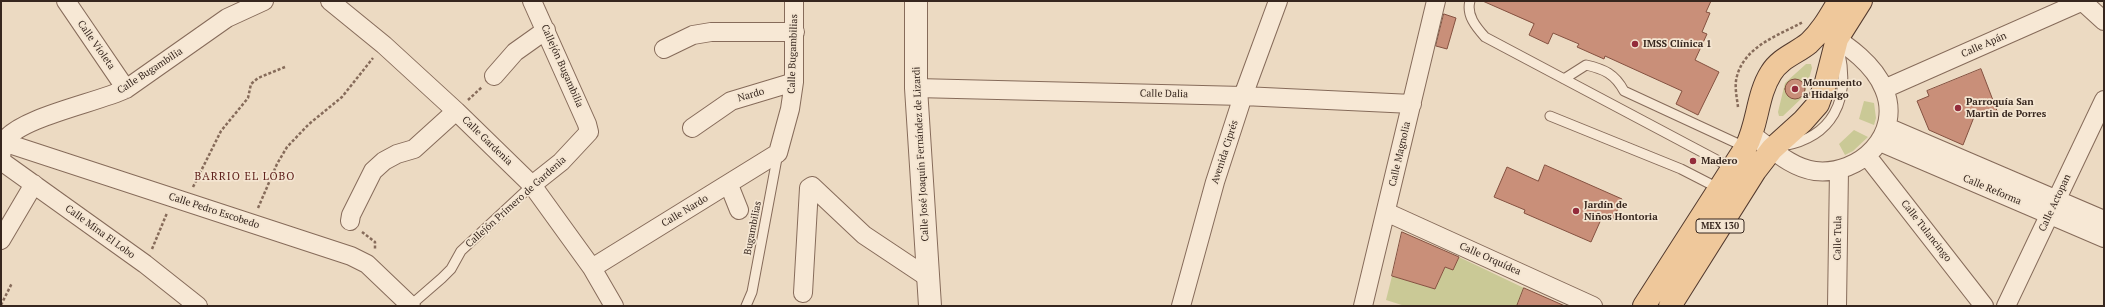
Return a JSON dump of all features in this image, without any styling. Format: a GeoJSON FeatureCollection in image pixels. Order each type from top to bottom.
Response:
{"type":"FeatureCollection","features":[{"type":"Feature","properties":{"kind":"main road","name":"MEX 130"},"geometry":{"type":"LineString","coordinates":[[1650,302],[1728,193],[1772,148],[1803,121],[1818,104],[1826,82],[1830,34],[1839,1]]}},
{"type":"Feature","properties":{"kind":"main road","name":"MEX 130"},"geometry":{"type":"LineString","coordinates":[[1670,306],[1728,193],[1732,168],[1749,141],[1762,94],[1771,72],[1789,55],[1830,34],[1861,1]]}},
{"type":"Feature","properties":{"kind":"street","name":"Calle Violeta"},"geometry":{"type":"LineString","coordinates":[[66,1],[126,88]]}},
{"type":"Feature","properties":{"kind":"street","name":"Calle Bugambilia"},"geometry":{"type":"LineString","coordinates":[[2,151],[16,129],[31,121],[112,95],[126,88],[227,18],[264,1]]}},
{"type":"Feature","properties":{"kind":"street","name":"Calle Gardenia"},"geometry":{"type":"LineString","coordinates":[[330,1],[384,45],[456,111],[532,185],[592,268],[614,306]]}},
{"type":"Feature","properties":{"kind":"street","name":"Callejón Bugambilia"},"geometry":{"type":"LineString","coordinates":[[532,1],[587,124],[589,132]]}},
{"type":"Feature","properties":{"kind":"street","name":"Calle Bugambilias"},"geometry":{"type":"LineString","coordinates":[[778,152],[790,109],[794,82],[794,1]]}},
{"type":"Feature","properties":{"kind":"street","name":"Calle José Joaquín Fernández de Lizardi"},"geometry":{"type":"LineString","coordinates":[[916,1],[916,88],[930,306]]}},
{"type":"Feature","properties":{"kind":"street","name":"Avenida Ciprés"},"geometry":{"type":"LineString","coordinates":[[1181,306],[1215,182],[1243,96],[1278,1]]}},
{"type":"Feature","properties":{"kind":"street","name":"Calle Magnolia"},"geometry":{"type":"LineString","coordinates":[[1363,306],[1436,1]]}},
{"type":"Feature","properties":{"kind":"street"},"geometry":{"type":"LineString","coordinates":[[2083,1],[2104,21]]}},
{"type":"Feature","properties":{"kind":"street","name":"Calle Apán"},"geometry":{"type":"LineString","coordinates":[[1884,89],[2083,1]]}},
{"type":"Feature","properties":{"kind":"street"},"geometry":{"type":"LineString","coordinates":[[494,76],[515,52],[546,30]]}},
{"type":"Feature","properties":{"kind":"street"},"geometry":{"type":"LineString","coordinates":[[664,49],[693,35],[711,32],[795,32]]}},
{"type":"Feature","properties":{"kind":"street"},"geometry":{"type":"LineString","coordinates":[[1749,141],[1772,148],[1791,163],[1814,171],[1839,170],[1854,164],[1867,156],[1884,134],[1888,107],[1884,89],[1877,76],[1863,60],[1830,34]]}},
{"type":"Feature","properties":{"kind":"street","name":"Nardo"},"geometry":{"type":"LineString","coordinates":[[692,128],[731,101],[794,82]]}},
{"type":"Feature","properties":{"kind":"street","name":"Calle Dalia"},"geometry":{"type":"LineString","coordinates":[[916,88],[1243,96],[1412,104]]}},
{"type":"Feature","properties":{"kind":"street","name":"Calle Actopan"},"geometry":{"type":"LineString","coordinates":[[2006,306],[2104,100]]}},
{"type":"Feature","properties":{"kind":"street"},"geometry":{"type":"LineString","coordinates":[[350,221],[351,215],[373,171],[384,161],[397,154],[414,149],[456,111]]}},
{"type":"Feature","properties":{"kind":"street","name":"Callejón Primero de Gardenia"},"geometry":{"type":"LineString","coordinates":[[532,185],[561,162],[589,132]]}},
{"type":"Feature","properties":{"kind":"street","name":"Calle Reforma"},"geometry":{"type":"LineString","coordinates":[[1884,134],[2053,208],[2104,238]]}},
{"type":"Feature","properties":{"kind":"street","name":"Calle Pedro Escobedo"},"geometry":{"type":"LineString","coordinates":[[2,151],[179,200],[351,256],[367,264],[411,306]]}},
{"type":"Feature","properties":{"kind":"street","name":"Calle Mina El Lobo"},"geometry":{"type":"LineString","coordinates":[[2,151],[34,184],[145,264],[198,306]]}},
{"type":"Feature","properties":{"kind":"street","name":"Calle Nardo"},"geometry":{"type":"LineString","coordinates":[[592,268],[729,185],[778,152]]}},
{"type":"Feature","properties":{"kind":"street","name":"Calle Tulancingo"},"geometry":{"type":"LineString","coordinates":[[1867,156],[1984,306]]}},
{"type":"Feature","properties":{"kind":"street","name":"Calle Tula"},"geometry":{"type":"LineString","coordinates":[[1837,306],[1839,170]]}},
{"type":"Feature","properties":{"kind":"street"},"geometry":{"type":"LineString","coordinates":[[1,240],[34,184]]}},
{"type":"Feature","properties":{"kind":"street"},"geometry":{"type":"LineString","coordinates":[[729,185],[740,210]]}},
{"type":"Feature","properties":{"kind":"street"},"geometry":{"type":"LineString","coordinates":[[803,293],[809,188],[812,186],[864,235],[927,277]]}},
{"type":"Feature","properties":{"kind":"street","name":"Calle Reforma"},"geometry":{"type":"LineString","coordinates":[[2053,208],[2104,220]]}},
{"type":"Feature","properties":{"kind":"street","name":"Calle Orquídea"},"geometry":{"type":"LineString","coordinates":[[1386,212],[1593,306]]}},
{"type":"Feature","properties":{"kind":"lane"},"geometry":{"type":"LineString","coordinates":[[1470,1],[1469,13],[1476,27],[1485,37],[1732,168]]}},
{"type":"Feature","properties":{"kind":"lane"},"geometry":{"type":"LineString","coordinates":[[1564,79],[1586,66],[1602,68],[1612,74],[1624,90],[1749,141]]}},
{"type":"Feature","properties":{"kind":"lane"},"geometry":{"type":"LineString","coordinates":[[1619,108],[1624,90]]}},
{"type":"Feature","properties":{"kind":"lane"},"geometry":{"type":"LineString","coordinates":[[1550,116],[1632,149],[1728,193]]}},
{"type":"Feature","properties":{"kind":"lane","name":"Bugambilias"},"geometry":{"type":"LineString","coordinates":[[746,306],[752,292],[778,152]]}},
{"type":"Feature","properties":{"kind":"lane","name":"Callejón Primero de Gardenia"},"geometry":{"type":"LineString","coordinates":[[411,306],[451,269],[461,251],[532,185]]}},
{"type":"Feature","properties":{"kind":"path"},"geometry":{"type":"LineString","coordinates":[[251,224],[277,164],[287,147],[309,124],[342,97],[384,45]]}},
{"type":"Feature","properties":{"kind":"path"},"geometry":{"type":"LineString","coordinates":[[145,264],[179,200],[221,131],[248,98],[252,84],[258,78],[285,67]]}},
{"type":"Feature","properties":{"kind":"path"},"geometry":{"type":"LineString","coordinates":[[456,111],[494,76]]}},
{"type":"Feature","properties":{"kind":"path"},"geometry":{"type":"LineString","coordinates":[[350,221],[354,227],[375,242],[376,248],[367,264]]}},
{"type":"Feature","properties":{"kind":"path"},"geometry":{"type":"LineString","coordinates":[[1,305],[12,283]]}},
{"type":"Feature","properties":{"kind":"shaded area"},"geometry":{"type":"Polygon","coordinates":[[[1806,64],[1811,64],[1812,68],[1804,96],[1783,116],[1779,116],[1778,112],[1785,83],[1806,64]]]}},
{"type":"Feature","properties":{"kind":"shaded area"},"geometry":{"type":"Polygon","coordinates":[[[1864,101],[1874,103],[1876,118],[1874,125],[1859,119],[1864,101]]]}},
{"type":"Feature","properties":{"kind":"shaded area"},"geometry":{"type":"Polygon","coordinates":[[[1854,130],[1868,137],[1853,151],[1845,155],[1839,144],[1854,130]]]}},
{"type":"Feature","properties":{"kind":"shaded area"},"geometry":{"type":"Polygon","coordinates":[[[1459,257],[1524,288],[1517,306],[1405,306],[1386,300],[1392,276],[1435,289],[1445,267],[1453,270],[1459,257]]]}},
{"type":"Feature","properties":{"kind":"building","name":"IMSS Clínica 1"},"geometry":{"type":"Polygon","coordinates":[[[1483,1],[1711,1],[1706,12],[1710,13],[1702,32],[1707,34],[1695,60],[1719,72],[1698,115],[1676,104],[1682,91],[1605,56],[1604,59],[1577,47],[1579,44],[1553,33],[1548,44],[1529,35],[1534,24],[1483,1]]]}},
{"type":"Feature","properties":{"kind":"building"},"geometry":{"type":"Polygon","coordinates":[[[1444,14],[1456,18],[1447,49],[1436,46],[1444,14]]]}},
{"type":"Feature","properties":{"kind":"building","name":"Parroquía San Martin de Porres"},"geometry":{"type":"Polygon","coordinates":[[[1981,69],[1999,116],[1974,117],[1963,145],[1929,130],[1917,101],[1929,96],[1927,91],[1981,69]]]}},
{"type":"Feature","properties":{"kind":"building"},"geometry":{"type":"Polygon","coordinates":[[[1795,79],[1802,82],[1805,89],[1802,96],[1795,99],[1788,96],[1785,89],[1788,82],[1795,79]]]}},
{"type":"Feature","properties":{"kind":"building"},"geometry":{"type":"Polygon","coordinates":[[[1545,165],[1622,199],[1613,220],[1603,215],[1591,242],[1524,213],[1525,210],[1494,197],[1507,167],[1538,181],[1545,165]]]}},
{"type":"Feature","properties":{"kind":"building"},"geometry":{"type":"Polygon","coordinates":[[[1402,232],[1459,257],[1453,270],[1445,267],[1435,289],[1392,276],[1402,232]]]}},
{"type":"Feature","properties":{"kind":"building"},"geometry":{"type":"Polygon","coordinates":[[[1524,288],[1565,306],[1517,306],[1524,288]]]}},
{"type":"Feature","properties":{"kind":"place","name":"IMSS Clínica 1"},"geometry":{"type":"Point","coordinates":[1635,44]}},
{"type":"Feature","properties":{"kind":"place","name":"Monumento a Hidalgo"},"geometry":{"type":"Point","coordinates":[1795,89]}},
{"type":"Feature","properties":{"kind":"place","name":"Parroquía San Martin de Porres"},"geometry":{"type":"Point","coordinates":[1958,108]}},
{"type":"Feature","properties":{"kind":"place","name":"Madero"},"geometry":{"type":"Point","coordinates":[1693,161]}},
{"type":"Feature","properties":{"kind":"place","name":"Jardín de Niños Hontoria"},"geometry":{"type":"Point","coordinates":[1576,211]}},
{"type":"Feature","properties":{"kind":"district","name":"BARRIO EL LOBO"},"geometry":{"type":"Point","coordinates":[245,177]}}]}
